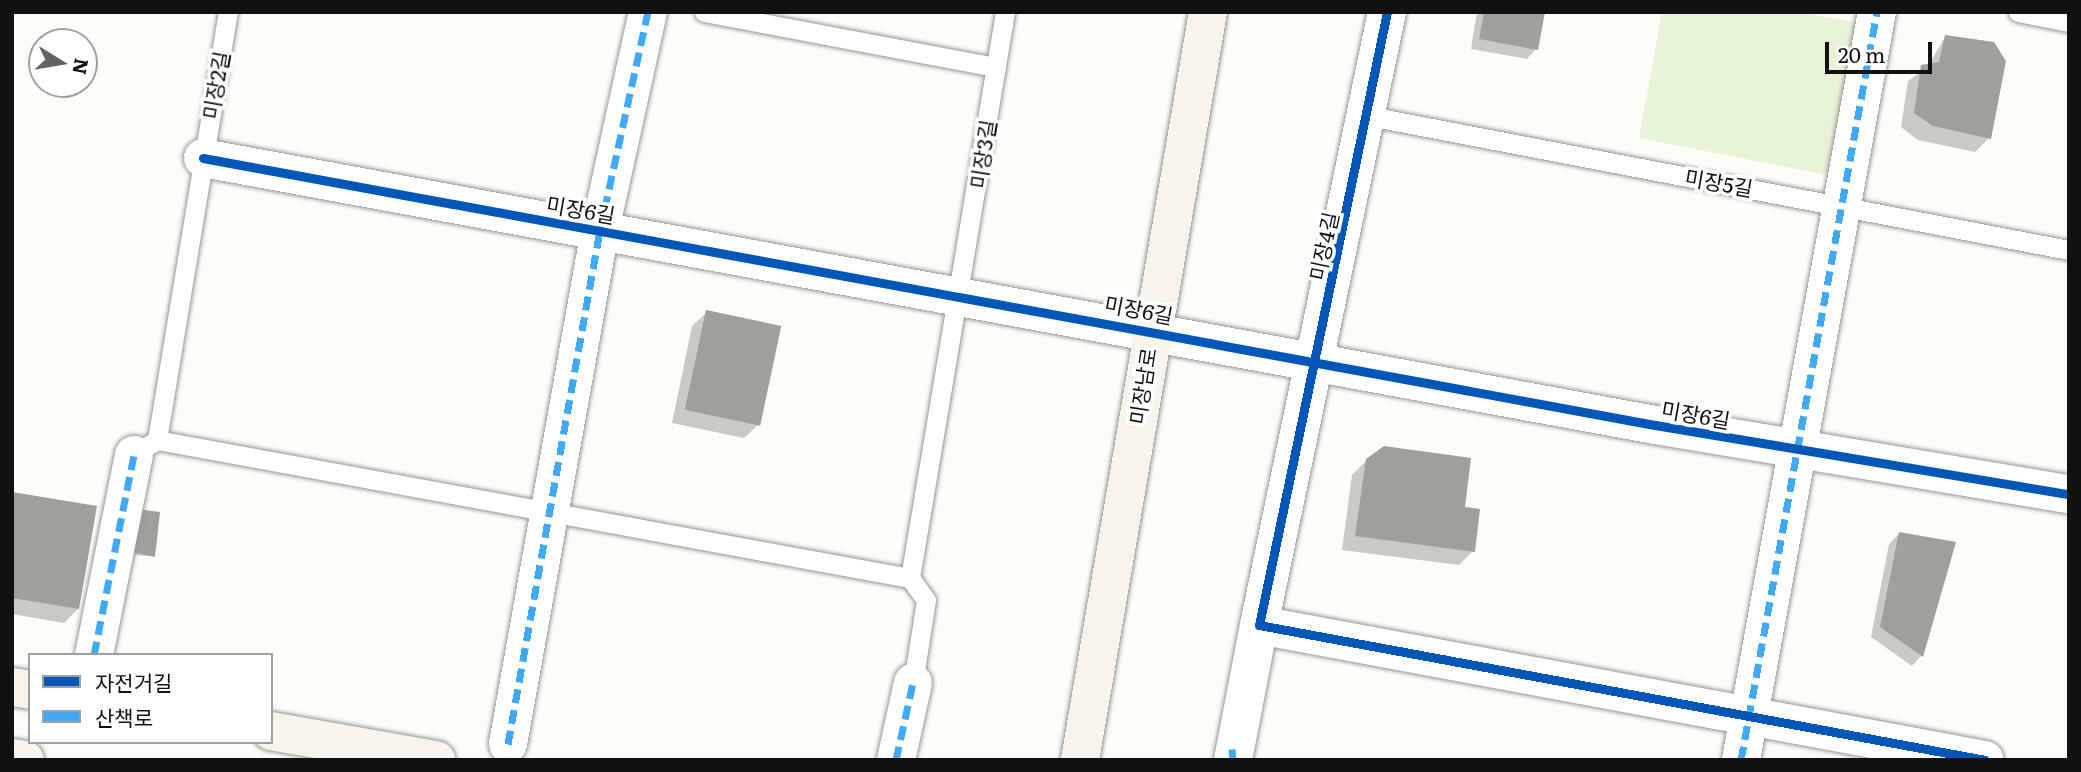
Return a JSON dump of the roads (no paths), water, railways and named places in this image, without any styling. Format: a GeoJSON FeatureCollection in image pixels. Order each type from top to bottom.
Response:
{"type":"FeatureCollection","features":[{"type":"Feature","properties":{"kind":"street"},"geometry":{"type":"LineString","coordinates":[[508,744],[600,230],[648,12]]}},
{"type":"Feature","properties":{"kind":"street","name":"미장남로"},"geometry":{"type":"LineString","coordinates":[[1080,760],[1151,328],[1208,12]]}},
{"type":"Feature","properties":{"kind":"street","name":"미장4길"},"geometry":{"type":"LineString","coordinates":[[1233,754],[1368,116],[1387,12]]}},
{"type":"Feature","properties":{"kind":"street"},"geometry":{"type":"LineString","coordinates":[[1741,760],[1745,718],[1793,449],[1877,12]]}},
{"type":"Feature","properties":{"kind":"street","name":"미장6길"},"geometry":{"type":"LineString","coordinates":[[203,158],[1151,328],[1315,363],[1793,449],[2069,494]]}},
{"type":"Feature","properties":{"kind":"street"},"geometry":{"type":"LineString","coordinates":[[94,653],[145,447]]}},
{"type":"Feature","properties":{"kind":"street"},"geometry":{"type":"LineString","coordinates":[[1259,625],[1745,718],[1984,760]]}},
{"type":"Feature","properties":{"kind":"street"},"geometry":{"type":"LineString","coordinates":[[895,760],[913,683]]}},
{"type":"Feature","properties":{"kind":"street"},"geometry":{"type":"LineString","coordinates":[[273,732],[436,760]]}},
{"type":"Feature","properties":{"kind":"street"},"geometry":{"type":"LineString","coordinates":[[12,758],[25,760]]}},
{"type":"Feature","properties":{"kind":"lane","name":"미장2길"},"geometry":{"type":"LineString","coordinates":[[145,447],[203,158],[228,12]]}},
{"type":"Feature","properties":{"kind":"lane"},"geometry":{"type":"LineString","coordinates":[[704,12],[996,66]]}},
{"type":"Feature","properties":{"kind":"lane","name":"미장3길"},"geometry":{"type":"LineString","coordinates":[[910,578],[1005,12]]}},
{"type":"Feature","properties":{"kind":"lane"},"geometry":{"type":"LineString","coordinates":[[2018,12],[2069,22]]}},
{"type":"Feature","properties":{"kind":"lane","name":"미장5길"},"geometry":{"type":"LineString","coordinates":[[1368,116],[1840,202],[2069,250]]}},
{"type":"Feature","properties":{"kind":"lane"},"geometry":{"type":"LineString","coordinates":[[145,447],[551,512],[910,578],[926,600],[913,683]]}}]}
